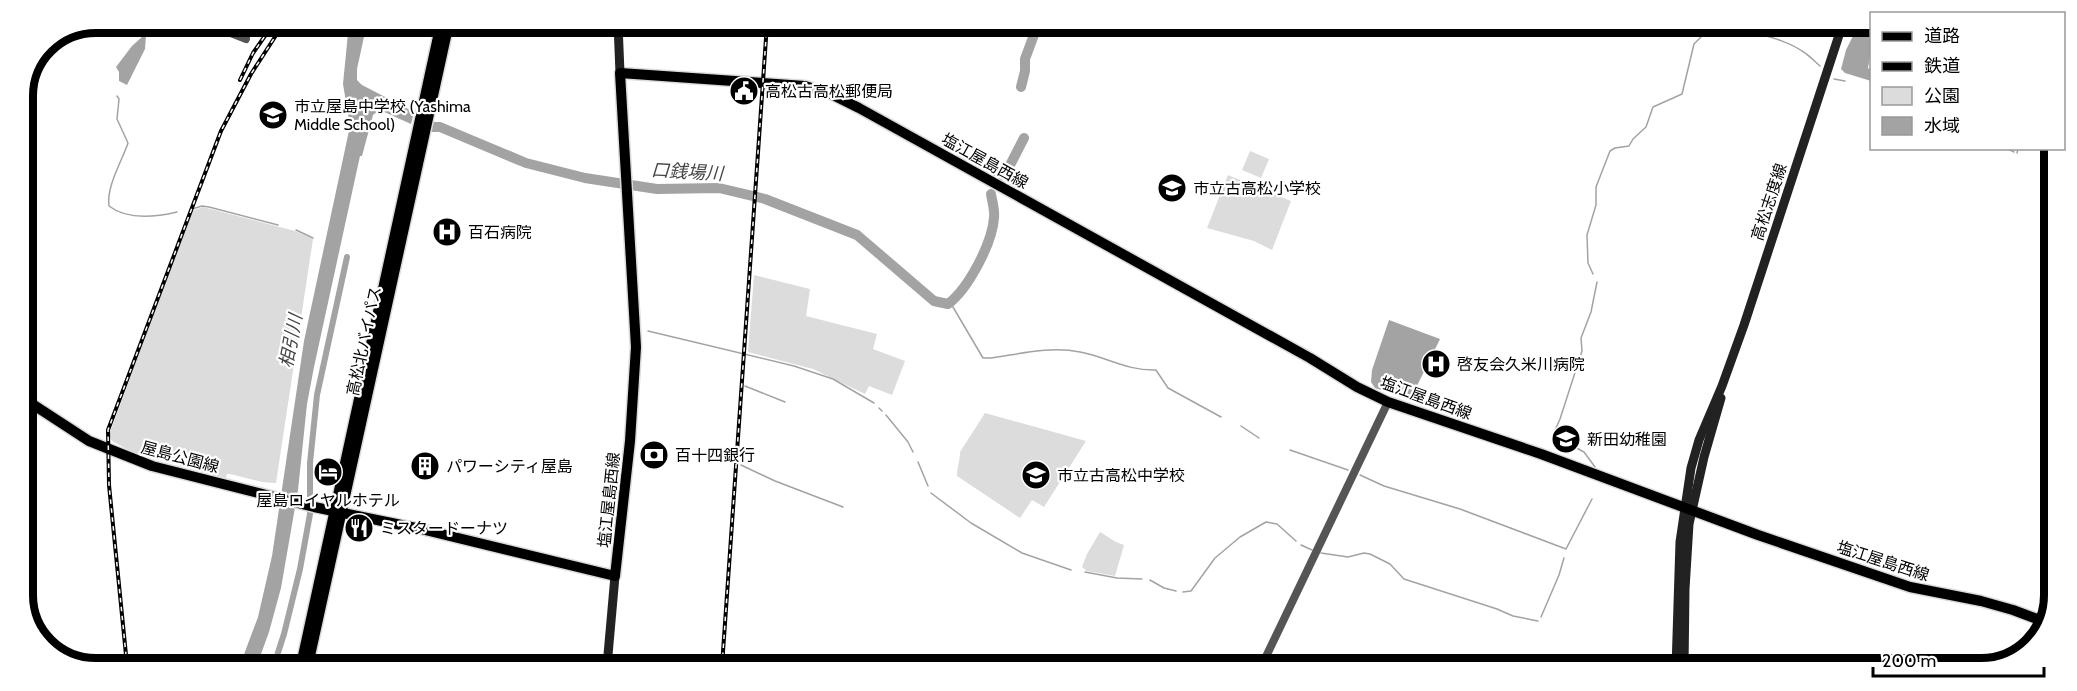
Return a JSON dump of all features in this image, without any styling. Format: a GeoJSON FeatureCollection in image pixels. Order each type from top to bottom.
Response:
{"type":"FeatureCollection","features":[{"type":"Feature","properties":{"kind":"main road","name":"高松北バイパス"},"geometry":{"type":"LineString","coordinates":[[303,658],[338,512],[423,127],[439,33]]}},
{"type":"Feature","properties":{"kind":"main road","name":"高松北バイパス"},"geometry":{"type":"LineString","coordinates":[[425,113],[446,33]]}},
{"type":"Feature","properties":{"kind":"main road"},"geometry":{"type":"LineString","coordinates":[[618,33],[620,73]]}},
{"type":"Feature","properties":{"kind":"main road","name":"高松志度線"},"geometry":{"type":"LineString","coordinates":[[1676,658],[1678,565],[1688,509],[1720,402],[1722,386],[1840,33]]}},
{"type":"Feature","properties":{"kind":"main road","name":"塩江屋島西線"},"geometry":{"type":"LineString","coordinates":[[338,512],[615,576],[630,441],[636,347],[620,73],[762,82],[814,88],[859,108],[1300,353],[1357,387],[1388,402],[1540,454],[1894,582],[1933,593],[1981,601],[2039,620]]}},
{"type":"Feature","properties":{"kind":"main road","name":"屋島公園線"},"geometry":{"type":"LineString","coordinates":[[33,405],[89,441],[133,460],[338,512]]}},
{"type":"Feature","properties":{"kind":"main road","name":"高松志度線"},"geometry":{"type":"LineString","coordinates":[[1684,658],[1688,509]]}},
{"type":"Feature","properties":{"kind":"main road","name":"高松北バイパス"},"geometry":{"type":"LineString","coordinates":[[309,658],[338,512]]}},
{"type":"Feature","properties":{"kind":"main road"},"geometry":{"type":"LineString","coordinates":[[608,658],[615,576]]}},
{"type":"Feature","properties":{"kind":"street"},"geometry":{"type":"LineString","coordinates":[[231,33],[246,39]]}},
{"type":"Feature","properties":{"kind":"street"},"geometry":{"type":"LineString","coordinates":[[1265,658],[1388,402]]}},
{"type":"Feature","properties":{"kind":"green space"},"geometry":{"type":"Polygon","coordinates":[[[1250,151],[1269,159],[1261,178],[1242,170],[1250,151]]]}},
{"type":"Feature","properties":{"kind":"green space"},"geometry":{"type":"Polygon","coordinates":[[[1228,175],[1291,201],[1272,250],[1254,241],[1207,228],[1228,175]]]}},
{"type":"Feature","properties":{"kind":"green space"},"geometry":{"type":"Polygon","coordinates":[[[203,207],[295,231],[313,239],[276,483],[230,474],[227,474],[226,478],[134,453],[112,441],[109,435],[192,211],[203,207]]]}},
{"type":"Feature","properties":{"kind":"green space"},"geometry":{"type":"Polygon","coordinates":[[[754,275],[810,289],[806,316],[877,334],[873,349],[905,361],[892,395],[869,386],[865,394],[813,369],[748,352],[754,275]]]}},
{"type":"Feature","properties":{"kind":"green space"},"geometry":{"type":"Polygon","coordinates":[[[985,413],[1086,441],[1044,507],[1032,500],[1020,518],[957,476],[960,452],[985,413]]]}},
{"type":"Feature","properties":{"kind":"green space"},"geometry":{"type":"Polygon","coordinates":[[[1100,532],[1124,545],[1115,576],[1087,571],[1082,567],[1100,532]]]}},
{"type":"Feature","properties":{"kind":"water"},"geometry":{"type":"Polygon","coordinates":[[[348,33],[365,33],[357,69],[357,80],[362,85],[414,112],[411,124],[382,111],[373,115],[362,156],[360,156],[307,404],[298,490],[281,588],[260,658],[243,658],[258,617],[272,556],[304,341],[350,126],[343,84],[348,33]]]}},
{"type":"Feature","properties":{"kind":"water"},"geometry":{"type":"Polygon","coordinates":[[[1854,33],[1870,33],[1868,68],[1870,81],[1845,73],[1841,69],[1846,50],[1854,33]]]}},
{"type":"Feature","properties":{"kind":"water"},"geometry":{"type":"Polygon","coordinates":[[[143,36],[146,36],[145,49],[127,85],[119,81],[119,72],[116,67],[143,36]]]}},
{"type":"Feature","properties":{"kind":"water"},"geometry":{"type":"Polygon","coordinates":[[[1389,320],[1440,339],[1410,400],[1375,388],[1371,382],[1372,370],[1389,320]]]}},
{"type":"Feature","properties":{"kind":"waterway","name":"口銭場川"},"geometry":{"type":"LineString","coordinates":[[1021,87],[1025,59],[1035,33]]}},
{"type":"Feature","properties":{"kind":"waterway"},"geometry":{"type":"LineString","coordinates":[[1593,274],[1588,263],[1587,235],[1596,205],[1596,187],[1610,151],[1629,146],[1646,127],[1653,107],[1682,94],[1694,44],[1705,33]]}},
{"type":"Feature","properties":{"kind":"waterway"},"geometry":{"type":"LineString","coordinates":[[1755,33],[1795,47],[1820,66]]}},
{"type":"Feature","properties":{"kind":"waterway"},"geometry":{"type":"LineString","coordinates":[[1834,79],[1845,81]]}},
{"type":"Feature","properties":{"kind":"waterway"},"geometry":{"type":"LineString","coordinates":[[117,96],[119,99],[117,119],[128,143],[112,182],[109,206],[124,214],[133,215],[151,216],[177,212]]}},
{"type":"Feature","properties":{"kind":"waterway","name":"口銭場川"},"geometry":{"type":"LineString","coordinates":[[421,121],[526,163],[585,178],[657,189],[719,188],[765,199],[857,235],[934,301],[948,304],[971,277],[984,253],[994,215],[991,194]]}},
{"type":"Feature","properties":{"kind":"waterway","name":"口銭場川"},"geometry":{"type":"LineString","coordinates":[[996,179],[1008,169],[1024,138]]}},
{"type":"Feature","properties":{"kind":"waterway"},"geometry":{"type":"LineString","coordinates":[[2010,150],[2014,152]]}},
{"type":"Feature","properties":{"kind":"waterway"},"geometry":{"type":"LineString","coordinates":[[192,209],[202,206],[209,207],[278,225]]}},
{"type":"Feature","properties":{"kind":"waterway"},"geometry":{"type":"LineString","coordinates":[[296,230],[313,238]]}},
{"type":"Feature","properties":{"kind":"waterway"},"geometry":{"type":"LineString","coordinates":[[276,658],[300,569],[310,514],[310,463],[317,395],[347,257]]}},
{"type":"Feature","properties":{"kind":"waterway"},"geometry":{"type":"LineString","coordinates":[[1595,467],[1584,452],[1553,435],[1582,351],[1581,338],[1591,312],[1597,282]]}},
{"type":"Feature","properties":{"kind":"waterway"},"geometry":{"type":"LineString","coordinates":[[950,302],[983,358],[1046,350],[1069,350],[1090,354],[1126,366],[1156,370],[1168,388],[1221,417]]}},
{"type":"Feature","properties":{"kind":"waterway"},"geometry":{"type":"LineString","coordinates":[[648,331],[794,366],[833,379],[874,403]]}},
{"type":"Feature","properties":{"kind":"waterway"},"geometry":{"type":"LineString","coordinates":[[745,386],[785,402]]}},
{"type":"Feature","properties":{"kind":"waterway"},"geometry":{"type":"LineString","coordinates":[[879,408],[882,411]]}},
{"type":"Feature","properties":{"kind":"waterway"},"geometry":{"type":"LineString","coordinates":[[886,415],[908,442],[913,452]]}},
{"type":"Feature","properties":{"kind":"waterway"},"geometry":{"type":"LineString","coordinates":[[1241,426],[1259,438]]}},
{"type":"Feature","properties":{"kind":"waterway"},"geometry":{"type":"LineString","coordinates":[[1290,450],[1348,470]]}},
{"type":"Feature","properties":{"kind":"waterway"},"geometry":{"type":"LineString","coordinates":[[918,462],[928,486]]}},
{"type":"Feature","properties":{"kind":"waterway"},"geometry":{"type":"LineString","coordinates":[[741,465],[775,481],[843,507]]}},
{"type":"Feature","properties":{"kind":"waterway"},"geometry":{"type":"LineString","coordinates":[[1360,475],[1384,486],[1460,509],[1566,549],[1592,499]]}},
{"type":"Feature","properties":{"kind":"waterway"},"geometry":{"type":"LineString","coordinates":[[931,493],[971,523],[1022,553],[1071,570]]}},
{"type":"Feature","properties":{"kind":"waterway"},"geometry":{"type":"LineString","coordinates":[[1183,592],[1191,591],[1215,558],[1240,537],[1266,522],[1277,524],[1296,541]]}},
{"type":"Feature","properties":{"kind":"waterway"},"geometry":{"type":"LineString","coordinates":[[1301,545],[1312,550]]}},
{"type":"Feature","properties":{"kind":"waterway"},"geometry":{"type":"LineString","coordinates":[[1321,553],[1348,557],[1364,553],[1370,554],[1390,564],[1404,579],[1513,616],[1538,621]]}},
{"type":"Feature","properties":{"kind":"waterway"},"geometry":{"type":"LineString","coordinates":[[1541,617],[1564,558]]}},
{"type":"Feature","properties":{"kind":"waterway"},"geometry":{"type":"LineString","coordinates":[[1085,572],[1117,578],[1142,579]]}},
{"type":"Feature","properties":{"kind":"waterway"},"geometry":{"type":"LineString","coordinates":[[1150,580],[1164,588],[1176,591]]}},
{"type":"Feature","properties":{"kind":"railway"},"geometry":{"type":"LineString","coordinates":[[240,80],[253,53],[267,33]]}},
{"type":"Feature","properties":{"kind":"railway"},"geometry":{"type":"LineString","coordinates":[[126,658],[109,485],[108,430],[221,131],[251,74],[278,33]]}},
{"type":"Feature","properties":{"kind":"railway"},"geometry":{"type":"LineString","coordinates":[[723,658],[766,33]]}},
{"type":"Feature","properties":{"kind":"place","name":"高松古高松郵便局"},"geometry":{"type":"Point","coordinates":[744,91]}},
{"type":"Feature","properties":{"kind":"place","name":"市立屋島中学校 (Yashima Middle School)"},"geometry":{"type":"Point","coordinates":[273,115]}},
{"type":"Feature","properties":{"kind":"place","name":"市立古高松小学校"},"geometry":{"type":"Point","coordinates":[1172,188]}},
{"type":"Feature","properties":{"kind":"place","name":"百石病院"},"geometry":{"type":"Point","coordinates":[447,232]}},
{"type":"Feature","properties":{"kind":"place","name":"啓友会久米川病院"},"geometry":{"type":"Point","coordinates":[1436,364]}},
{"type":"Feature","properties":{"kind":"place","name":"新田幼稚園"},"geometry":{"type":"Point","coordinates":[1566,439]}},
{"type":"Feature","properties":{"kind":"place","name":"百十四銀行"},"geometry":{"type":"Point","coordinates":[654,455]}},
{"type":"Feature","properties":{"kind":"place","name":"パワーシティ屋島"},"geometry":{"type":"Point","coordinates":[425,466]}},
{"type":"Feature","properties":{"kind":"place","name":"屋島ロイヤルホテル"},"geometry":{"type":"Point","coordinates":[328,472]}},
{"type":"Feature","properties":{"kind":"place","name":"市立古高松中学校"},"geometry":{"type":"Point","coordinates":[1036,475]}},
{"type":"Feature","properties":{"kind":"place","name":"ミスタードーナツ"},"geometry":{"type":"Point","coordinates":[359,528]}},
{"type":"Feature","properties":{"kind":"water label","name":"相引川"},"geometry":{"type":"Point","coordinates":[291,341]}}]}
